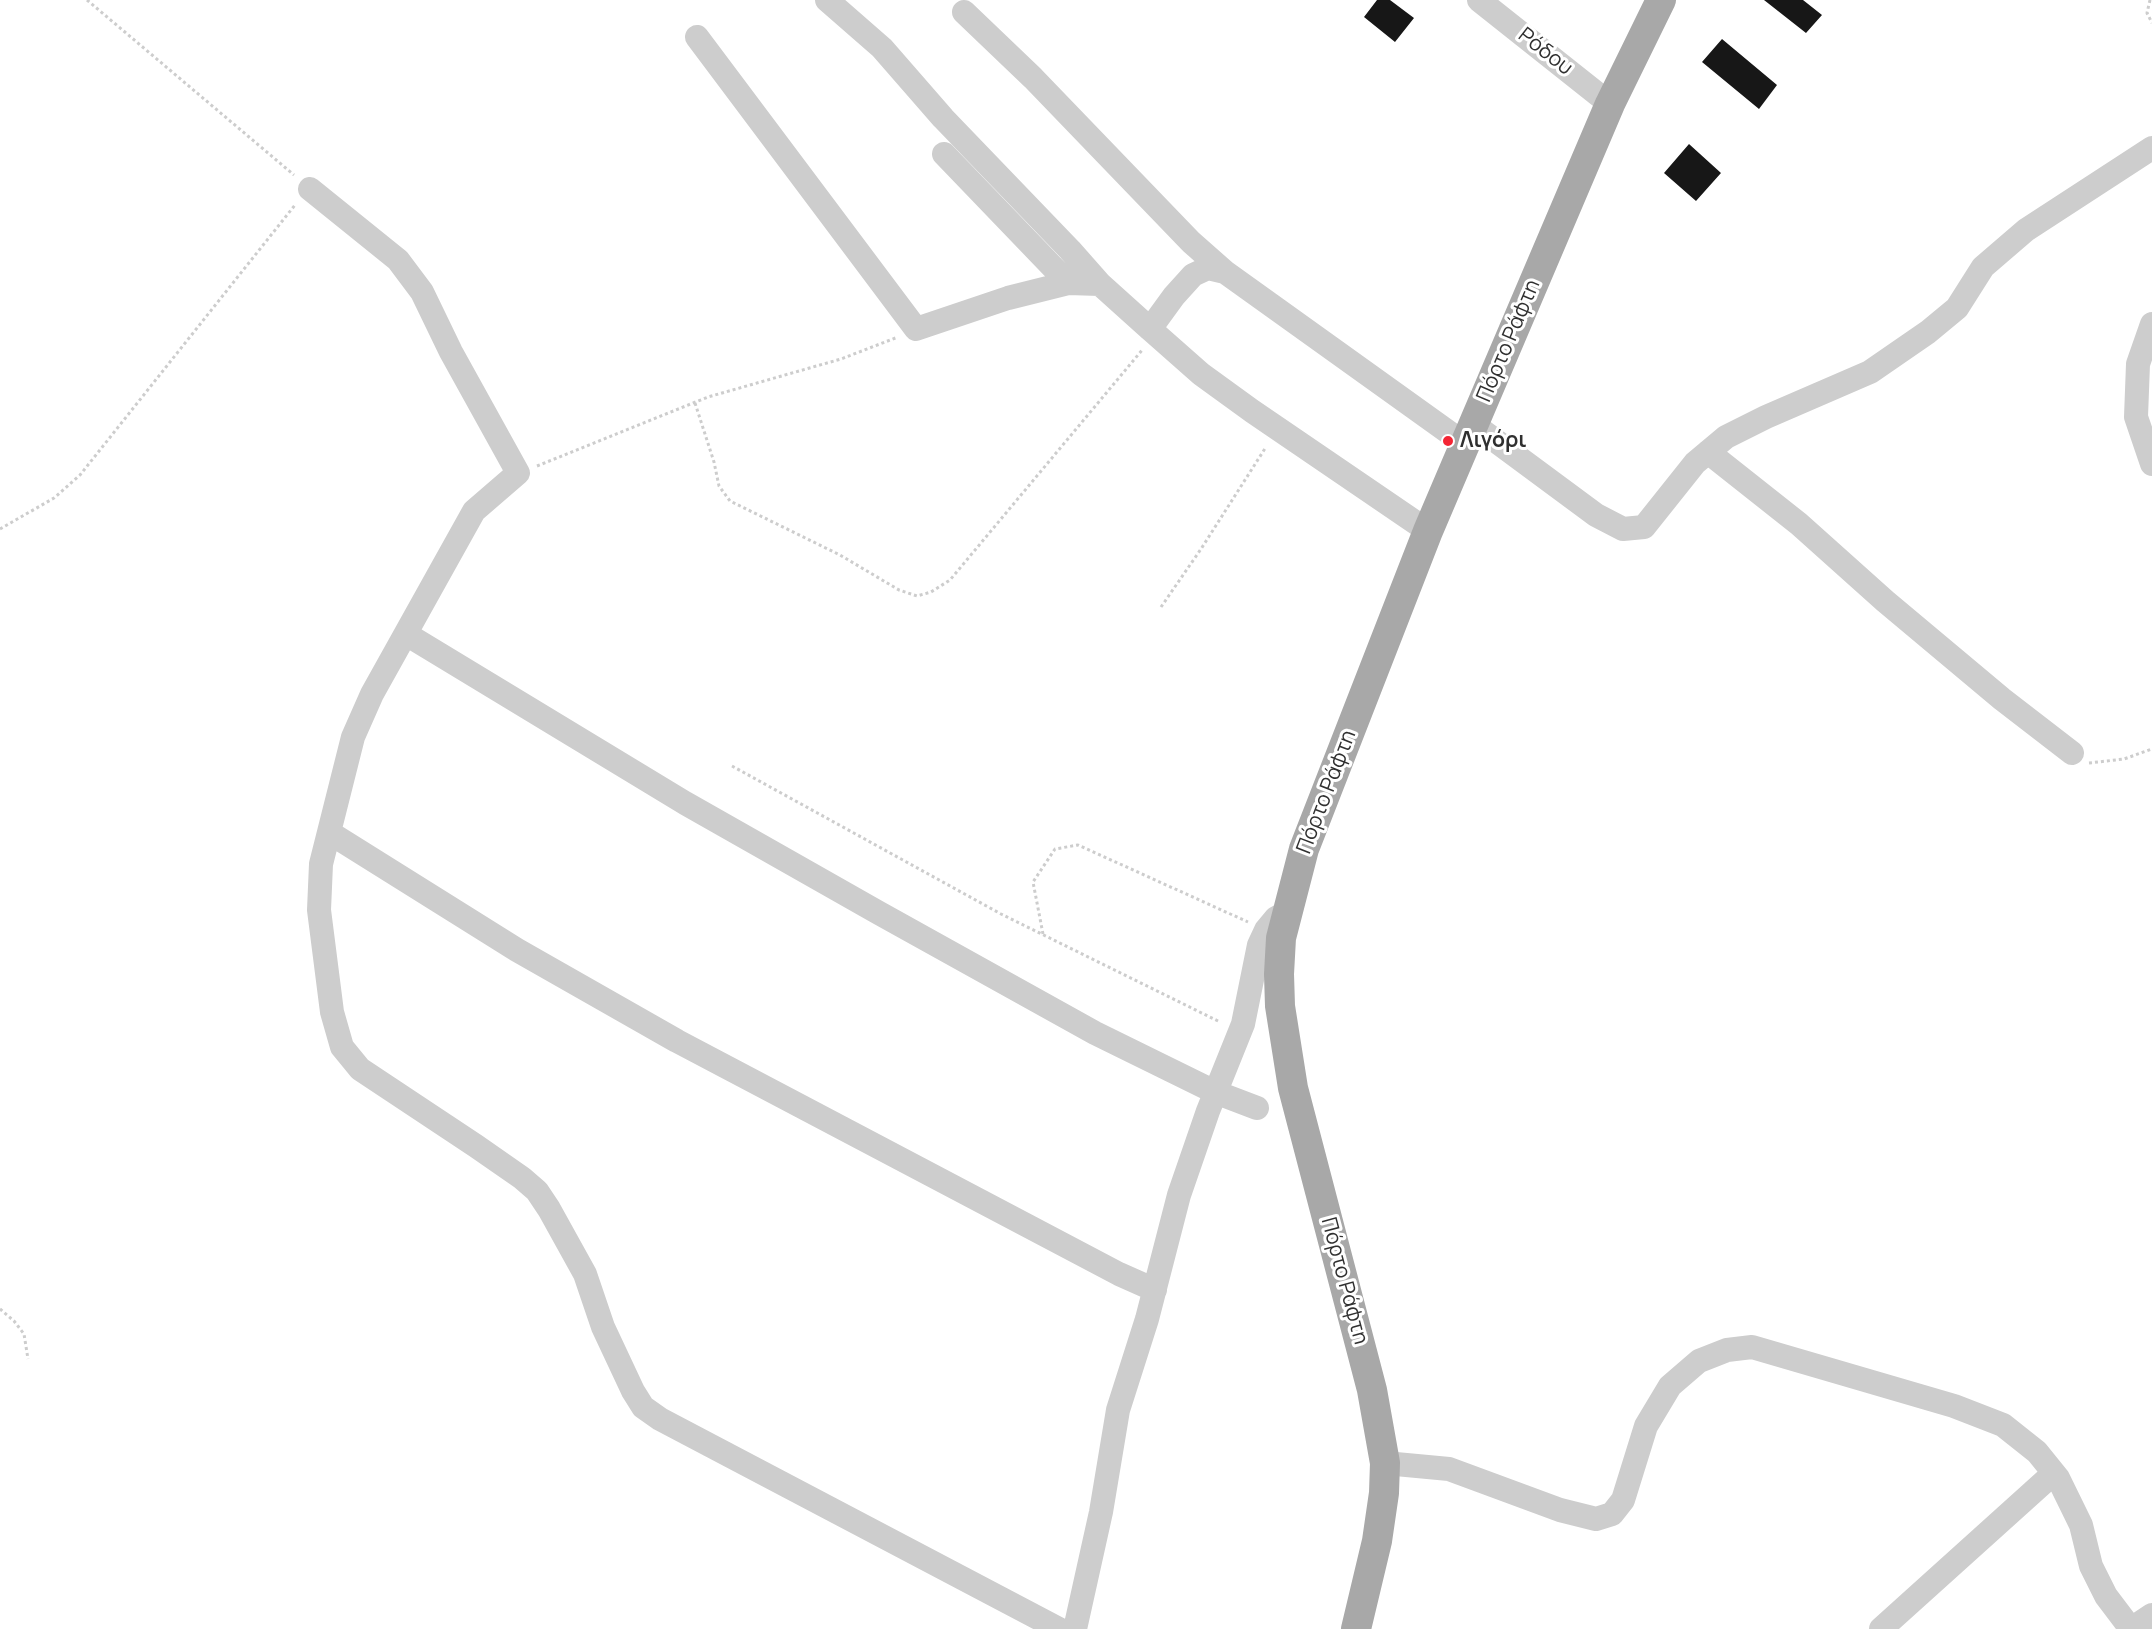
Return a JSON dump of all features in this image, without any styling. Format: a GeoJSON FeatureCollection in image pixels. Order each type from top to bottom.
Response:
{"type":"FeatureCollection","features":[{"type":"Feature","properties":{"kind":"main road","name":"Πόρτο Ράφτη"},"geometry":{"type":"LineString","coordinates":[[1356,1629],[1377,1541],[1384,1493],[1385,1463],[1372,1390],[1293,1088],[1282,1019],[1279,974],[1281,938],[1276,921],[1428,531],[1610,104],[1661,0]]}},
{"type":"Feature","properties":{"kind":"street"},"geometry":{"type":"LineString","coordinates":[[826,0],[882,48],[943,118],[1100,284],[1153,332],[1201,374],[1428,531]]}},
{"type":"Feature","properties":{"kind":"street","name":"Ρόδου"},"geometry":{"type":"LineString","coordinates":[[1479,0],[1610,104]]}},
{"type":"Feature","properties":{"kind":"street"},"geometry":{"type":"LineString","coordinates":[[964,12],[1033,78],[1191,242],[1225,272],[1469,434],[1596,515],[1623,529],[1644,527],[1695,463],[1725,437],[1870,372],[1928,332],[1957,309],[1983,267],[2026,230],[2152,148]]}},
{"type":"Feature","properties":{"kind":"street"},"geometry":{"type":"LineString","coordinates":[[697,37],[916,329],[1008,298],[1068,283],[1100,284]]}},
{"type":"Feature","properties":{"kind":"street"},"geometry":{"type":"LineString","coordinates":[[944,154],[1068,283]]}},
{"type":"Feature","properties":{"kind":"street"},"geometry":{"type":"LineString","coordinates":[[310,189],[398,260],[422,292],[451,351],[518,473],[474,511],[372,694],[353,737],[321,864],[319,910],[332,1012],[342,1047],[360,1069],[537,1191],[585,1274],[603,1327],[643,1407],[660,1419],[1059,1629]]}},
{"type":"Feature","properties":{"kind":"street"},"geometry":{"type":"LineString","coordinates":[[1153,332],[1174,296],[1193,275],[1208,268],[1225,272]]}},
{"type":"Feature","properties":{"kind":"street"},"geometry":{"type":"LineString","coordinates":[[2152,324],[2147,351],[2138,364],[2136,417],[2152,464]]}},
{"type":"Feature","properties":{"kind":"street"},"geometry":{"type":"LineString","coordinates":[[1708,452],[1799,524],[1885,601],[2002,699],[2072,753]]}},
{"type":"Feature","properties":{"kind":"street"},"geometry":{"type":"LineString","coordinates":[[406,634],[685,803],[879,914],[1095,1033],[1215,1092],[1257,1108]]}},
{"type":"Feature","properties":{"kind":"street"},"geometry":{"type":"LineString","coordinates":[[330,833],[517,950],[677,1041],[1119,1274],[1155,1290]]}},
{"type":"Feature","properties":{"kind":"street"},"geometry":{"type":"LineString","coordinates":[[1075,1629],[1101,1512],[1118,1410],[1155,1290],[1179,1195],[1215,1092],[1243,1024],[1259,945],[1276,921]]}},
{"type":"Feature","properties":{"kind":"street"},"geometry":{"type":"LineString","coordinates":[[1243,1024],[1282,1019]]}},
{"type":"Feature","properties":{"kind":"street"},"geometry":{"type":"LineString","coordinates":[[1385,1463],[1449,1469],[1560,1510],[1596,1519],[1612,1514],[1623,1500],[1646,1426],[1670,1386],[1700,1361],[1727,1350],[1752,1347],[1954,1406],[2003,1425],[2037,1452],[2058,1478],[2081,1526],[2091,1566],[2106,1596],[2131,1629],[2152,1615]]}},
{"type":"Feature","properties":{"kind":"street"},"geometry":{"type":"LineString","coordinates":[[1881,1629],[2054,1473]]}},
{"type":"Feature","properties":{"kind":"path"},"geometry":{"type":"LineString","coordinates":[[0,529],[54,498],[80,475],[290,210],[310,189],[87,0]]}},
{"type":"Feature","properties":{"kind":"path"},"geometry":{"type":"LineString","coordinates":[[2150,0],[2147,13],[2152,23]]}},
{"type":"Feature","properties":{"kind":"path"},"geometry":{"type":"LineString","coordinates":[[518,473],[708,397],[841,359],[916,329]]}},
{"type":"Feature","properties":{"kind":"path"},"geometry":{"type":"LineString","coordinates":[[695,403],[714,462],[719,486],[730,501],[840,555],[899,590],[917,596],[931,592],[950,580],[1153,332]]}},
{"type":"Feature","properties":{"kind":"path"},"geometry":{"type":"LineString","coordinates":[[1161,607],[1268,444],[1284,433]]}},
{"type":"Feature","properties":{"kind":"path"},"geometry":{"type":"LineString","coordinates":[[2072,753],[2090,764],[2124,759],[2152,749]]}},
{"type":"Feature","properties":{"kind":"path"},"geometry":{"type":"LineString","coordinates":[[732,766],[781,795],[1044,935],[1199,1013],[1229,1025],[1243,1024]]}},
{"type":"Feature","properties":{"kind":"path"},"geometry":{"type":"LineString","coordinates":[[1044,935],[1033,882],[1055,849],[1078,845],[1276,921]]}},
{"type":"Feature","properties":{"kind":"path"},"geometry":{"type":"LineString","coordinates":[[0,1309],[24,1334],[28,1359]]}},
{"type":"Feature","properties":{"kind":"building"},"geometry":{"type":"Polygon","coordinates":[[[1377,0],[1390,0],[1414,18],[1395,42],[1364,17],[1377,0]]]}},
{"type":"Feature","properties":{"kind":"building"},"geometry":{"type":"Polygon","coordinates":[[[1764,0],[1803,0],[1822,15],[1806,33],[1764,0]]]}},
{"type":"Feature","properties":{"kind":"building"},"geometry":{"type":"Polygon","coordinates":[[[1722,39],[1777,85],[1759,109],[1702,62],[1722,39]]]}},
{"type":"Feature","properties":{"kind":"building"},"geometry":{"type":"Polygon","coordinates":[[[1689,144],[1721,173],[1696,201],[1664,173],[1689,144]]]}},
{"type":"Feature","properties":{"kind":"place","name":"Λιγόρι"},"geometry":{"type":"Point","coordinates":[1448,441]}}]}
